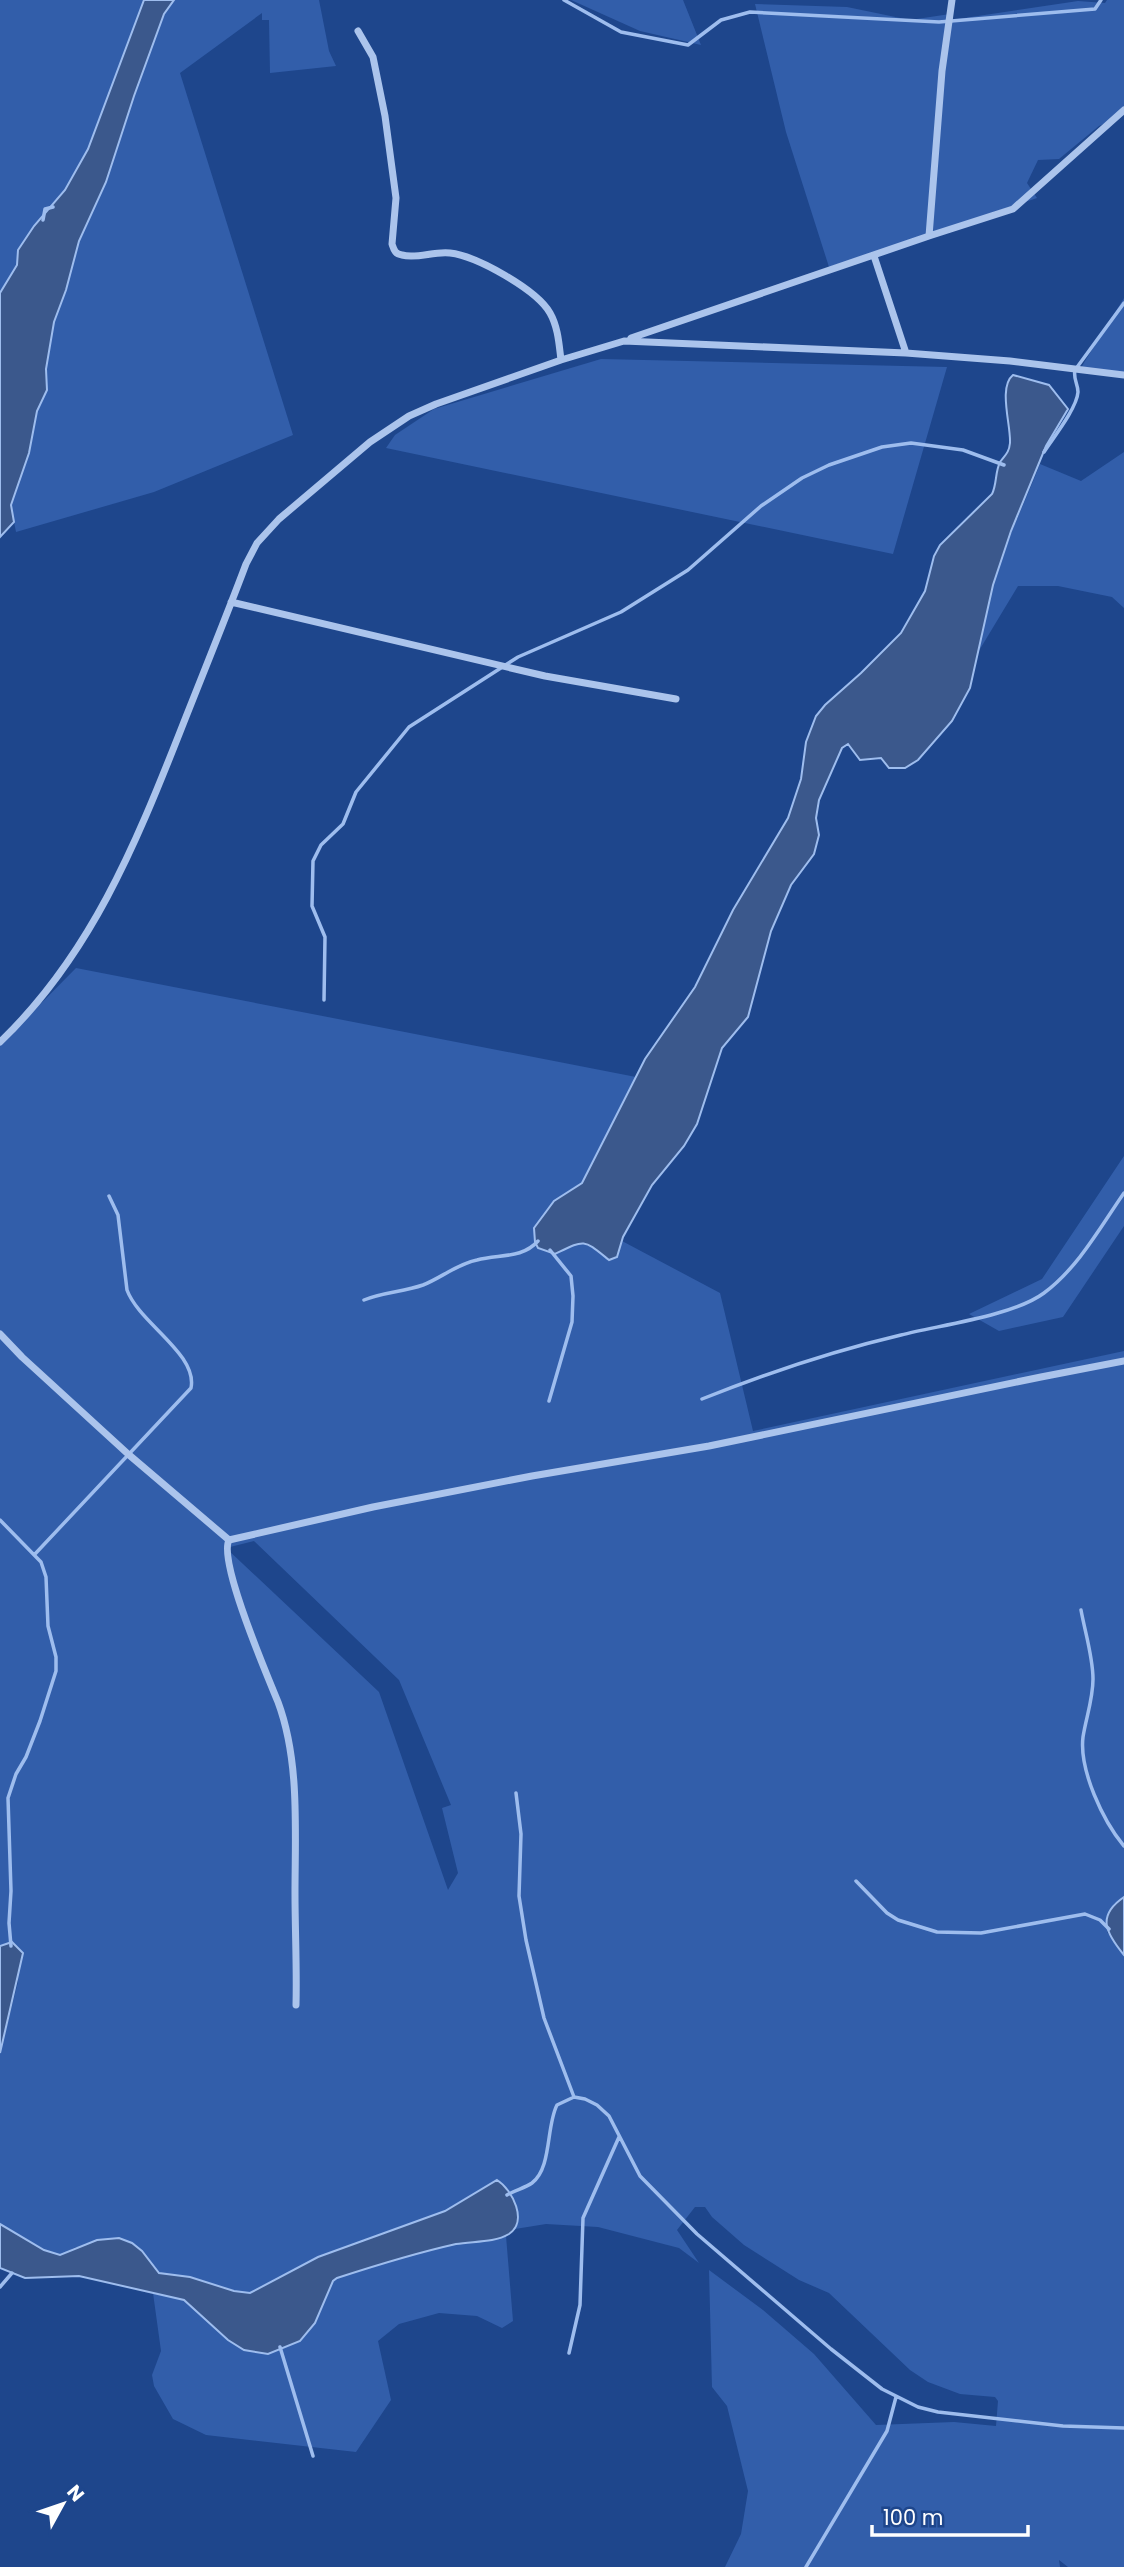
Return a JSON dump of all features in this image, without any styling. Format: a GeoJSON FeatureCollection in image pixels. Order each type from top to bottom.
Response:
{"type":"FeatureCollection","features":[{"type":"Feature","properties":{"kind":"street"},"geometry":{"type":"LineString","coordinates":[[929,236],[942,71],[952,0]]}},
{"type":"Feature","properties":{"kind":"street"},"geometry":{"type":"LineString","coordinates":[[358,31],[375,64],[385,116],[396,198],[392,244],[394,251],[409,256],[455,253],[490,268],[528,290],[540,299],[554,319],[561,360]]}},
{"type":"Feature","properties":{"kind":"street"},"geometry":{"type":"LineString","coordinates":[[0,1042],[69,963],[123,868],[167,765],[246,564],[257,543],[370,442],[409,416],[436,404],[1013,209],[1124,110]]}},
{"type":"Feature","properties":{"kind":"street"},"geometry":{"type":"LineString","coordinates":[[874,256],[906,353]]}},
{"type":"Feature","properties":{"kind":"street"},"geometry":{"type":"LineString","coordinates":[[624,341],[906,353],[1010,361],[1124,375]]}},
{"type":"Feature","properties":{"kind":"street"},"geometry":{"type":"LineString","coordinates":[[232,602],[545,676],[676,699]]}},
{"type":"Feature","properties":{"kind":"street"},"geometry":{"type":"LineString","coordinates":[[0,1334],[128,1454],[229,1540]]}},
{"type":"Feature","properties":{"kind":"street"},"geometry":{"type":"LineString","coordinates":[[229,1540],[373,1507],[709,1446],[1124,1361]]}},
{"type":"Feature","properties":{"kind":"street"},"geometry":{"type":"LineString","coordinates":[[229,1540],[226,1558],[254,1642],[279,1705],[292,1772],[295,1816],[296,2006]]}},
{"type":"Feature","properties":{"kind":"shaded area"},"geometry":{"type":"Polygon","coordinates":[[[0,0],[144,0],[88,149],[65,190],[34,226],[19,250],[17,265],[0,293],[0,0]]]}},
{"type":"Feature","properties":{"kind":"shaded area"},"geometry":{"type":"Polygon","coordinates":[[[144,0],[174,0],[164,14],[106,182],[79,241],[54,322],[46,369],[47,390],[37,411],[29,453],[11,505],[14,522],[0,537],[0,293],[17,265],[18,250],[34,226],[65,190],[88,149],[144,0]]]}},
{"type":"Feature","properties":{"kind":"shaded area"},"geometry":{"type":"Polygon","coordinates":[[[174,0],[319,0],[329,51],[336,66],[270,73],[269,20],[262,20],[262,13],[180,73],[293,435],[154,492],[16,532],[11,506],[29,453],[37,411],[47,390],[46,369],[54,322],[79,241],[106,182],[164,14],[174,0]]]}},
{"type":"Feature","properties":{"kind":"shaded area"},"geometry":{"type":"Polygon","coordinates":[[[571,0],[683,0],[701,45],[640,31],[571,0]]]}},
{"type":"Feature","properties":{"kind":"shaded area"},"geometry":{"type":"Polygon","coordinates":[[[1107,0],[1124,0],[1124,115],[1099,126],[1059,159],[1038,160],[1027,183],[1037,198],[829,267],[786,132],[755,4],[847,7],[910,20],[950,14],[951,20],[1078,1],[1105,3],[1107,0]]]}},
{"type":"Feature","properties":{"kind":"shaded area"},"geometry":{"type":"Polygon","coordinates":[[[1124,298],[1124,375],[1081,368],[1085,361],[1124,298]]]}},
{"type":"Feature","properties":{"kind":"shaded area"},"geometry":{"type":"Polygon","coordinates":[[[601,359],[947,367],[893,554],[386,448],[395,435],[434,409],[601,359]]]}},
{"type":"Feature","properties":{"kind":"shaded area"},"geometry":{"type":"Polygon","coordinates":[[[1013,375],[1049,385],[1068,409],[1046,446],[1011,531],[993,585],[970,688],[952,721],[918,760],[905,768],[889,768],[881,758],[860,760],[848,744],[842,748],[819,800],[816,818],[819,835],[814,854],[791,885],[771,931],[748,1017],[722,1048],[697,1124],[684,1146],[652,1185],[623,1237],[617,1257],[609,1260],[584,1244],[555,1254],[538,1248],[534,1228],[554,1201],[582,1183],[645,1059],[695,987],[733,910],[788,818],[801,779],[806,742],[816,716],[901,633],[925,591],[934,556],[940,545],[992,494],[998,466],[1008,452],[1010,435],[1006,388],[1013,375]]]}},
{"type":"Feature","properties":{"kind":"shaded area"},"geometry":{"type":"Polygon","coordinates":[[[1124,452],[1124,608],[1112,597],[1058,586],[1018,586],[977,654],[980,629],[993,581],[1040,464],[1081,481],[1124,452]]]}},
{"type":"Feature","properties":{"kind":"shaded area"},"geometry":{"type":"Polygon","coordinates":[[[76,968],[636,1077],[582,1183],[554,1201],[534,1228],[566,1249],[584,1244],[609,1260],[617,1257],[622,1241],[720,1293],[753,1431],[1124,1351],[1124,1897],[1114,1904],[1107,1932],[1124,1955],[1124,2567],[1068,2567],[1059,2560],[1060,2567],[725,2567],[741,2534],[748,2491],[727,2406],[712,2387],[709,2270],[763,2310],[814,2354],[876,2425],[954,2422],[996,2426],[998,2401],[995,2397],[960,2394],[928,2382],[910,2370],[829,2293],[799,2280],[744,2245],[712,2217],[705,2207],[695,2207],[677,2230],[699,2263],[679,2248],[598,2227],[546,2224],[515,2229],[518,2217],[515,2203],[507,2189],[497,2180],[445,2211],[318,2257],[250,2293],[234,2291],[190,2277],[159,2273],[142,2251],[76,2247],[60,2255],[44,2250],[0,2224],[0,2053],[18,1982],[12,1942],[0,1946],[0,1045],[76,968]],[[254,1541],[226,1548],[379,1692],[448,1890],[458,1873],[442,1808],[451,1805],[399,1680],[254,1541]]]}},
{"type":"Feature","properties":{"kind":"shaded area"},"geometry":{"type":"Polygon","coordinates":[[[1124,1156],[1124,1226],[1063,1317],[999,1331],[969,1314],[1042,1279],[1124,1156]]]}},
{"type":"Feature","properties":{"kind":"shaded area"},"geometry":{"type":"Polygon","coordinates":[[[1124,1897],[1124,1955],[1112,1939],[1107,1918],[1115,1904],[1124,1897]]]}},
{"type":"Feature","properties":{"kind":"shaded area"},"geometry":{"type":"Polygon","coordinates":[[[12,1942],[23,1953],[0,2053],[0,1946],[12,1942]]]}},
{"type":"Feature","properties":{"kind":"shaded area"},"geometry":{"type":"Polygon","coordinates":[[[497,2180],[513,2198],[518,2214],[515,2229],[509,2234],[426,2251],[337,2278],[333,2281],[315,2323],[300,2341],[268,2354],[244,2350],[228,2340],[184,2300],[79,2276],[25,2278],[0,2268],[0,2224],[44,2250],[60,2255],[97,2240],[119,2238],[142,2251],[159,2273],[190,2277],[234,2291],[250,2293],[318,2257],[445,2211],[497,2180]]]}},
{"type":"Feature","properties":{"kind":"shaded area"},"geometry":{"type":"Polygon","coordinates":[[[506,2236],[513,2321],[502,2328],[477,2316],[439,2313],[399,2324],[378,2341],[391,2400],[356,2452],[206,2435],[173,2419],[154,2386],[152,2375],[161,2351],[153,2293],[184,2300],[228,2340],[244,2350],[269,2354],[300,2341],[315,2323],[333,2281],[337,2278],[398,2258],[460,2243],[506,2236]]]}},
{"type":"Feature","properties":{"kind":"waterway"},"geometry":{"type":"LineString","coordinates":[[564,0],[621,32],[688,45],[721,20],[750,12],[939,22],[1095,9],[1101,0]]}},
{"type":"Feature","properties":{"kind":"waterway"},"geometry":{"type":"LineString","coordinates":[[43,220],[45,209],[53,207]]}},
{"type":"Feature","properties":{"kind":"waterway"},"geometry":{"type":"LineString","coordinates":[[1044,452],[1077,399],[1075,370],[1124,303]]}},
{"type":"Feature","properties":{"kind":"waterway"},"geometry":{"type":"LineString","coordinates":[[324,1000],[325,937],[312,906],[313,861],[321,845],[343,824],[356,792],[409,727],[518,657],[621,612],[688,570],[761,506],[802,478],[829,465],[882,447],[911,443],[963,450],[1004,465]]}},
{"type":"Feature","properties":{"kind":"waterway"},"geometry":{"type":"LineString","coordinates":[[702,1399],[825,1355],[976,1319],[1031,1301],[1068,1271],[1124,1193]]}},
{"type":"Feature","properties":{"kind":"waterway"},"geometry":{"type":"LineString","coordinates":[[35,1554],[191,1388],[191,1375],[186,1363],[133,1302],[127,1290],[118,1215],[109,1196]]}},
{"type":"Feature","properties":{"kind":"waterway"},"geometry":{"type":"LineString","coordinates":[[364,1300],[423,1285],[470,1262],[525,1251],[538,1241]]}},
{"type":"Feature","properties":{"kind":"waterway"},"geometry":{"type":"LineString","coordinates":[[549,1401],[572,1322],[573,1296],[571,1276],[550,1250]]}},
{"type":"Feature","properties":{"kind":"waterway"},"geometry":{"type":"LineString","coordinates":[[0,1520],[41,1562],[46,1577],[48,1626],[56,1657],[56,1671],[40,1721],[8,1798],[11,1946]]}},
{"type":"Feature","properties":{"kind":"waterway"},"geometry":{"type":"LineString","coordinates":[[1081,1610],[1093,1671],[1091,1701],[1083,1737],[1085,1764],[1094,1795],[1108,1823],[1124,1846]]}},
{"type":"Feature","properties":{"kind":"waterway"},"geometry":{"type":"LineString","coordinates":[[516,1793],[521,1834],[519,1896],[526,1940],[544,2018],[574,2097]]}},
{"type":"Feature","properties":{"kind":"waterway"},"geometry":{"type":"LineString","coordinates":[[856,1881],[887,1913],[898,1920],[937,1932],[981,1933],[1085,1914],[1100,1920],[1109,1929]]}},
{"type":"Feature","properties":{"kind":"waterway"},"geometry":{"type":"LineString","coordinates":[[507,2195],[529,2185],[538,2176],[546,2157],[557,2105],[574,2097],[585,2099],[609,2116],[640,2176],[697,2234],[882,2389],[918,2407],[938,2412],[1063,2426],[1124,2428]]}},
{"type":"Feature","properties":{"kind":"waterway"},"geometry":{"type":"LineString","coordinates":[[569,2353],[580,2305],[583,2218],[619,2137]]}},
{"type":"Feature","properties":{"kind":"waterway"},"geometry":{"type":"LineString","coordinates":[[0,2287],[12,2273]]}},
{"type":"Feature","properties":{"kind":"waterway"},"geometry":{"type":"LineString","coordinates":[[280,2347],[313,2456]]}},
{"type":"Feature","properties":{"kind":"waterway"},"geometry":{"type":"LineString","coordinates":[[806,2567],[887,2431],[896,2397]]}}]}
